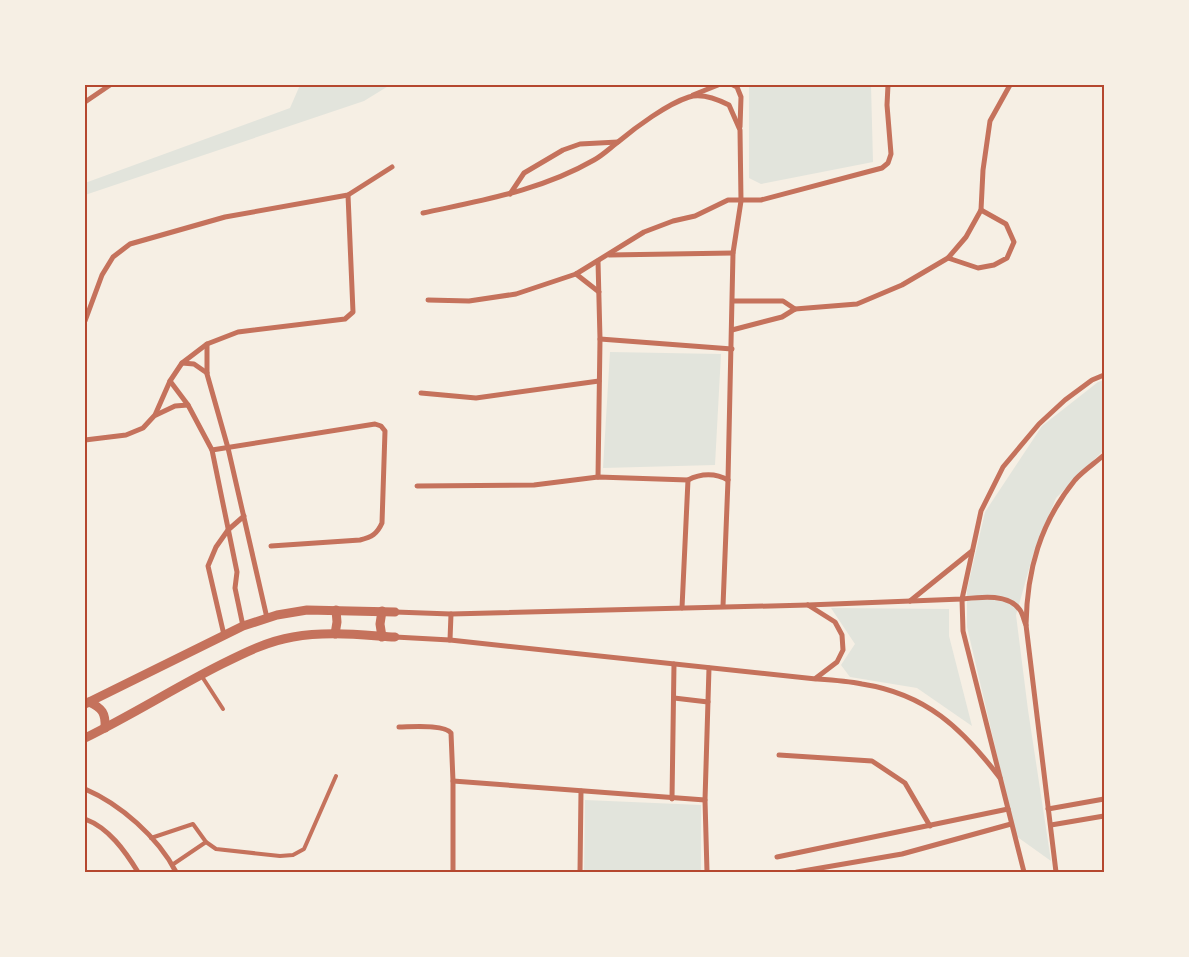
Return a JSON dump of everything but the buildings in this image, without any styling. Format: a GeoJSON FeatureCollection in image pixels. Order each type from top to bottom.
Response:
{"type":"FeatureCollection","features":[{"type":"Feature","properties":{"kind":"street"},"geometry":{"type":"LineString","coordinates":[[85,102],[110,85]]}},
{"type":"Feature","properties":{"kind":"street"},"geometry":{"type":"LineString","coordinates":[[423,213],[542,185],[604,154],[665,108],[718,85]]}},
{"type":"Feature","properties":{"kind":"street"},"geometry":{"type":"LineString","coordinates":[[428,300],[470,301],[516,294],[576,274],[644,232],[695,216],[728,200],[741,201],[774,197],[882,168],[888,163],[891,154],[888,85]]}},
{"type":"Feature","properties":{"kind":"street"},"geometry":{"type":"LineString","coordinates":[[732,330],[782,317],[795,309],[857,304],[902,285],[948,258],[966,237],[981,210],[983,170],[990,120],[1010,85]]}},
{"type":"Feature","properties":{"kind":"street"},"geometry":{"type":"LineString","coordinates":[[723,606],[732,349],[733,253],[741,201],[741,97],[735,86]]}},
{"type":"Feature","properties":{"kind":"street"},"geometry":{"type":"LineString","coordinates":[[690,96],[714,97],[729,104],[740,130]]}},
{"type":"Feature","properties":{"kind":"street"},"geometry":{"type":"LineString","coordinates":[[510,194],[524,173],[563,150],[580,144],[618,142]]}},
{"type":"Feature","properties":{"kind":"street"},"geometry":{"type":"LineString","coordinates":[[85,321],[102,275],[113,256],[130,244],[225,218],[348,194],[392,167]]}},
{"type":"Feature","properties":{"kind":"street"},"geometry":{"type":"LineString","coordinates":[[85,440],[126,435],[143,428],[155,415],[170,381],[182,363],[207,344],[238,332],[346,319],[350,316],[353,312],[348,194]]}},
{"type":"Feature","properties":{"kind":"street"},"geometry":{"type":"LineString","coordinates":[[948,258],[978,268],[994,265],[1007,258],[1014,242],[1006,224],[981,210]]}},
{"type":"Feature","properties":{"kind":"street"},"geometry":{"type":"LineString","coordinates":[[607,255],[733,253]]}},
{"type":"Feature","properties":{"kind":"street"},"geometry":{"type":"LineString","coordinates":[[598,261],[600,339],[598,476]]}},
{"type":"Feature","properties":{"kind":"street"},"geometry":{"type":"LineString","coordinates":[[576,274],[599,292]]}},
{"type":"Feature","properties":{"kind":"street"},"geometry":{"type":"LineString","coordinates":[[733,301],[783,301],[795,309]]}},
{"type":"Feature","properties":{"kind":"street"},"geometry":{"type":"LineString","coordinates":[[600,339],[732,349]]}},
{"type":"Feature","properties":{"kind":"street"},"geometry":{"type":"LineString","coordinates":[[207,344],[207,374],[228,448],[267,618]]}},
{"type":"Feature","properties":{"kind":"street"},"geometry":{"type":"LineString","coordinates":[[182,363],[194,364],[207,374]]}},
{"type":"Feature","properties":{"kind":"street"},"geometry":{"type":"LineString","coordinates":[[1024,872],[963,631],[962,599],[981,511],[1004,467],[1039,424],[1065,400],[1092,380],[1104,375]]}},
{"type":"Feature","properties":{"kind":"street"},"geometry":{"type":"LineString","coordinates":[[170,381],[188,405],[212,450],[237,572],[235,588],[243,626]]}},
{"type":"Feature","properties":{"kind":"street"},"geometry":{"type":"LineString","coordinates":[[421,393],[476,398],[598,381]]}},
{"type":"Feature","properties":{"kind":"street"},"geometry":{"type":"LineString","coordinates":[[155,415],[175,406],[188,405]]}},
{"type":"Feature","properties":{"kind":"street"},"geometry":{"type":"LineString","coordinates":[[212,450],[375,424],[381,426],[386,431],[382,523],[378,532],[372,537],[360,540],[271,546]]}},
{"type":"Feature","properties":{"kind":"street"},"geometry":{"type":"LineString","coordinates":[[1056,872],[1026,626],[1026,606],[1032,564],[1053,511],[1076,478],[1104,455]]}},
{"type":"Feature","properties":{"kind":"street"},"geometry":{"type":"LineString","coordinates":[[416,486],[534,485],[598,476],[688,480],[693,477],[712,474],[721,475],[728,480]]}},
{"type":"Feature","properties":{"kind":"street"},"geometry":{"type":"LineString","coordinates":[[682,608],[688,480]]}},
{"type":"Feature","properties":{"kind":"street"},"geometry":{"type":"LineString","coordinates":[[224,636],[208,566],[216,547],[228,530],[244,516]]}},
{"type":"Feature","properties":{"kind":"street"},"geometry":{"type":"LineString","coordinates":[[910,601],[973,550]]}},
{"type":"Feature","properties":{"kind":"street"},"geometry":{"type":"LineString","coordinates":[[87,703],[243,626],[267,618],[307,610],[451,614],[808,605],[985,597],[1005,600],[1020,609],[1026,626]]}},
{"type":"Feature","properties":{"kind":"street"},"geometry":{"type":"LineString","coordinates":[[808,605],[835,622],[842,635],[843,650],[837,662],[816,679]]}},
{"type":"Feature","properties":{"kind":"street"},"geometry":{"type":"LineString","coordinates":[[335,634],[336,610]]}},
{"type":"Feature","properties":{"kind":"street"},"geometry":{"type":"LineString","coordinates":[[382,612],[380,624],[382,637]]}},
{"type":"Feature","properties":{"kind":"street"},"geometry":{"type":"LineString","coordinates":[[450,640],[451,614]]}},
{"type":"Feature","properties":{"kind":"street"},"geometry":{"type":"LineString","coordinates":[[85,738],[241,655],[269,644],[298,636],[335,634],[450,640],[876,687],[918,701],[939,713],[984,756],[1000,778]]}},
{"type":"Feature","properties":{"kind":"street"},"geometry":{"type":"LineString","coordinates":[[672,799],[674,664]]}},
{"type":"Feature","properties":{"kind":"street"},"geometry":{"type":"LineString","coordinates":[[707,872],[705,800],[709,668]]}},
{"type":"Feature","properties":{"kind":"street"},"geometry":{"type":"LineString","coordinates":[[674,698],[708,702]]}},
{"type":"Feature","properties":{"kind":"street"},"geometry":{"type":"LineString","coordinates":[[87,703],[100,707],[105,713],[105,728]]}},
{"type":"Feature","properties":{"kind":"street"},"geometry":{"type":"LineString","coordinates":[[399,727],[442,728],[449,730],[453,738],[453,872]]}},
{"type":"Feature","properties":{"kind":"street"},"geometry":{"type":"LineString","coordinates":[[779,755],[872,761],[905,783],[930,826]]}},
{"type":"Feature","properties":{"kind":"street"},"geometry":{"type":"LineString","coordinates":[[453,781],[705,800]]}},
{"type":"Feature","properties":{"kind":"street"},"geometry":{"type":"LineString","coordinates":[[85,788],[101,796],[131,818],[151,838],[176,872]]}},
{"type":"Feature","properties":{"kind":"street"},"geometry":{"type":"LineString","coordinates":[[580,872],[581,791]]}},
{"type":"Feature","properties":{"kind":"street"},"geometry":{"type":"LineString","coordinates":[[1048,809],[1104,800]]}},
{"type":"Feature","properties":{"kind":"street"},"geometry":{"type":"LineString","coordinates":[[777,857],[1008,809]]}},
{"type":"Feature","properties":{"kind":"street"},"geometry":{"type":"LineString","coordinates":[[1051,825],[1104,816]]}},
{"type":"Feature","properties":{"kind":"street"},"geometry":{"type":"LineString","coordinates":[[85,819],[112,836],[138,872]]}},
{"type":"Feature","properties":{"kind":"street"},"geometry":{"type":"LineString","coordinates":[[797,872],[902,854],[1012,824]]}},
{"type":"Feature","properties":{"kind":"lane"},"geometry":{"type":"LineString","coordinates":[[201,675],[223,709]]}},
{"type":"Feature","properties":{"kind":"lane"},"geometry":{"type":"LineString","coordinates":[[151,838],[194,824],[206,842],[216,849],[280,856],[293,855],[304,849],[336,776]]}},
{"type":"Feature","properties":{"kind":"lane"},"geometry":{"type":"LineString","coordinates":[[172,865],[206,842]]}},
{"type":"Feature","properties":{"kind":"shaded area"},"geometry":{"type":"Polygon","coordinates":[[[300,85],[390,85],[364,101],[85,195],[85,183],[290,108],[300,85]]]}},
{"type":"Feature","properties":{"kind":"shaded area"},"geometry":{"type":"Polygon","coordinates":[[[749,85],[871,85],[873,162],[761,184],[749,178],[749,85]]]}},
{"type":"Feature","properties":{"kind":"shaded area"},"geometry":{"type":"Polygon","coordinates":[[[610,352],[721,354],[715,465],[603,468],[610,352]]]}},
{"type":"Feature","properties":{"kind":"shaded area"},"geometry":{"type":"Polygon","coordinates":[[[1104,380],[1104,450],[1056,498],[1033,555],[1016,615],[1028,710],[1051,861],[1016,836],[967,627],[967,590],[985,512],[1042,426],[1098,382],[1104,380]]]}},
{"type":"Feature","properties":{"kind":"shaded area"},"geometry":{"type":"Polygon","coordinates":[[[831,608],[949,609],[949,636],[972,726],[917,688],[850,677],[841,665],[855,644],[831,608]]]}},
{"type":"Feature","properties":{"kind":"shaded area"},"geometry":{"type":"Polygon","coordinates":[[[585,800],[701,805],[701,872],[584,872],[585,800]]]}}]}
